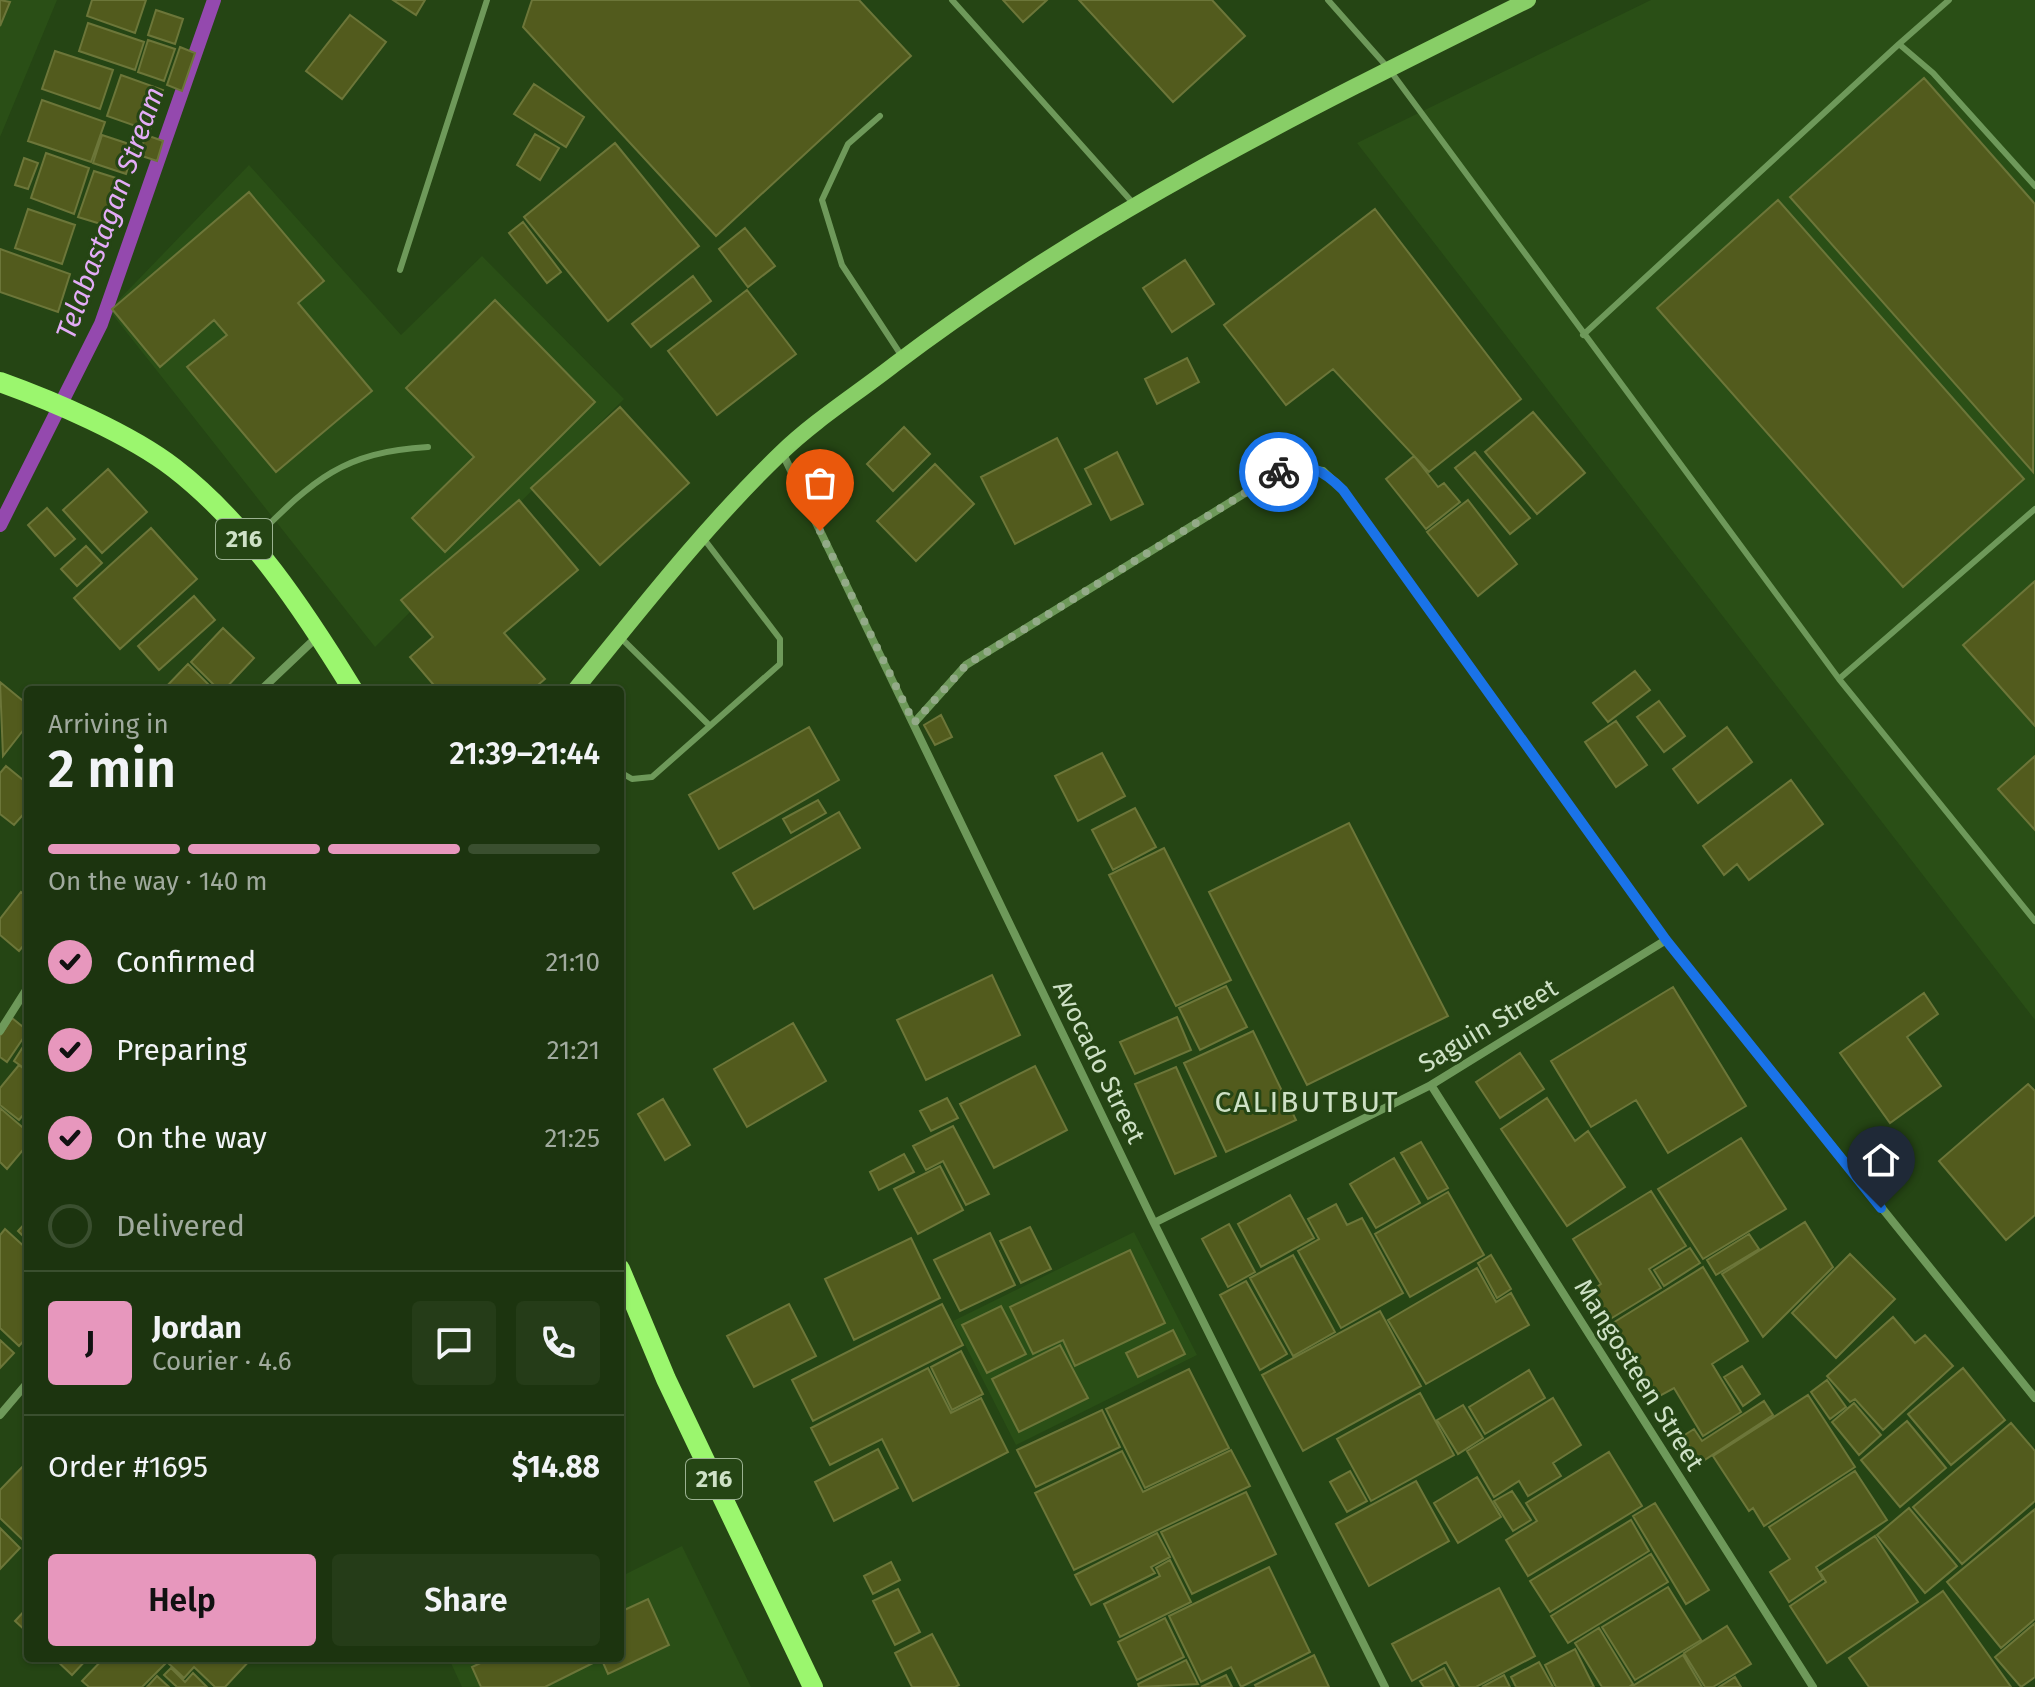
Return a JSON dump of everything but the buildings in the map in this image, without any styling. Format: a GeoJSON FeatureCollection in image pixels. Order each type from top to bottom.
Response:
{"type":"FeatureCollection","features":[{"type":"Feature","properties":{"kind":"main road","name":"216"},"geometry":{"type":"LineString","coordinates":[[2,383],[99,425],[173,467],[218,508],[249,544],[319,635],[351,686]]}},
{"type":"Feature","properties":{"kind":"main road","name":"216"},"geometry":{"type":"LineString","coordinates":[[624,1279],[666,1379],[813,1687]]}},
{"type":"Feature","properties":{"kind":"street"},"geometry":{"type":"LineString","coordinates":[[578,686],[782,452],[957,316],[1134,204],[1389,69],[1528,0]]}},
{"type":"Feature","properties":{"kind":"street","name":"Avocado Street"},"geometry":{"type":"LineString","coordinates":[[782,452],[1154,1223],[1385,1687]]}},
{"type":"Feature","properties":{"kind":"street"},"geometry":{"type":"LineString","coordinates":[[914,723],[966,665],[1289,466],[1323,471],[1343,490],[1666,940],[2035,1398]]}},
{"type":"Feature","properties":{"kind":"street"},"geometry":{"type":"LineString","coordinates":[[265,686],[319,635]]}},
{"type":"Feature","properties":{"kind":"street","name":"Saguin Street"},"geometry":{"type":"LineString","coordinates":[[1154,1223],[1431,1085],[1666,940]]}},
{"type":"Feature","properties":{"kind":"street"},"geometry":{"type":"LineString","coordinates":[[0,1031],[24,993]]}},
{"type":"Feature","properties":{"kind":"street","name":"Mangosteen Street"},"geometry":{"type":"LineString","coordinates":[[1431,1085],[1813,1687]]}},
{"type":"Feature","properties":{"kind":"street"},"geometry":{"type":"LineString","coordinates":[[0,1415],[24,1387]]}},
{"type":"Feature","properties":{"kind":"lane"},"geometry":{"type":"LineString","coordinates":[[400,270],[487,0]]}},
{"type":"Feature","properties":{"kind":"lane"},"geometry":{"type":"LineString","coordinates":[[952,0],[1134,204]]}},
{"type":"Feature","properties":{"kind":"lane"},"geometry":{"type":"LineString","coordinates":[[1328,0],[1389,69],[1839,679],[2035,921]]}},
{"type":"Feature","properties":{"kind":"lane"},"geometry":{"type":"LineString","coordinates":[[1583,335],[1949,0]]}},
{"type":"Feature","properties":{"kind":"lane"},"geometry":{"type":"LineString","coordinates":[[1899,44],[1933,73],[2035,186]]}},
{"type":"Feature","properties":{"kind":"lane"},"geometry":{"type":"LineString","coordinates":[[880,116],[848,144],[822,200],[842,265],[903,358]]}},
{"type":"Feature","properties":{"kind":"lane"},"geometry":{"type":"LineString","coordinates":[[249,544],[302,492],[338,466],[387,449],[428,447]]}},
{"type":"Feature","properties":{"kind":"lane"},"geometry":{"type":"LineString","coordinates":[[1839,679],[2035,509]]}},
{"type":"Feature","properties":{"kind":"lane"},"geometry":{"type":"LineString","coordinates":[[624,774],[632,779],[652,777],[780,664],[780,639],[704,539]]}},
{"type":"Feature","properties":{"kind":"lane"},"geometry":{"type":"LineString","coordinates":[[619,636],[710,726]]}},
{"type":"Feature","properties":{"kind":"shaded area"},"geometry":{"type":"Polygon","coordinates":[[[0,0],[57,0],[0,137],[0,0]]]}},
{"type":"Feature","properties":{"kind":"shaded area"},"geometry":{"type":"Polygon","coordinates":[[[1651,0],[2035,0],[2035,1020],[1357,143],[1651,0]]]}},
{"type":"Feature","properties":{"kind":"shaded area"},"geometry":{"type":"Polygon","coordinates":[[[249,165],[401,335],[482,256],[624,399],[375,647],[109,310],[249,165]]]}},
{"type":"Feature","properties":{"kind":"shaded area"},"geometry":{"type":"Polygon","coordinates":[[[1134,1232],[1197,1355],[1016,1445],[953,1321],[1134,1232]]]}},
{"type":"Feature","properties":{"kind":"shaded area"},"geometry":{"type":"Polygon","coordinates":[[[682,1546],[751,1687],[462,1687],[450,1662],[624,1662],[624,1575],[682,1546]]]}},
{"type":"Feature","properties":{"kind":"waterway","name":"Telabastagan Stream"},"geometry":{"type":"LineString","coordinates":[[0,525],[101,324],[214,0]]}},
{"type":"Feature","properties":{"kind":"way so far"},"geometry":{"type":"LineString","coordinates":[[820,531],[914,723],[966,665],[1279,472]]}},
{"type":"Feature","properties":{"kind":"district","name":"CALIBUTBUT"},"geometry":{"type":"Point","coordinates":[1307,1102]}},
{"type":"Feature","properties":{"kind":"route"},"geometry":{"type":"LineString","coordinates":[[1279,472],[1289,466],[1323,471],[1343,490],[1666,940],[1881,1208]]}}]}
